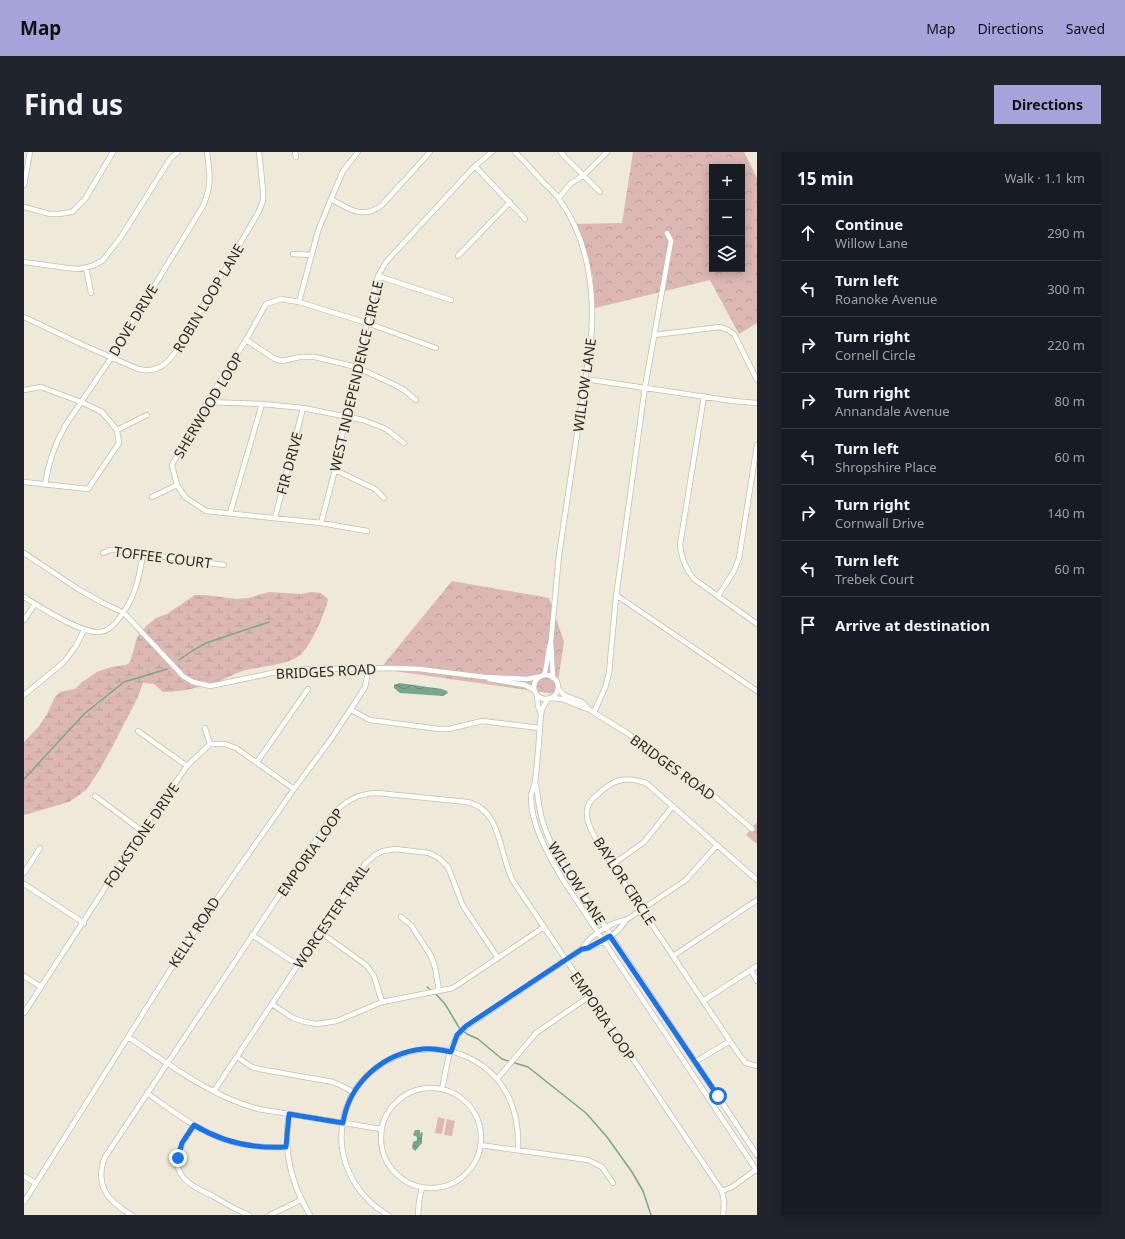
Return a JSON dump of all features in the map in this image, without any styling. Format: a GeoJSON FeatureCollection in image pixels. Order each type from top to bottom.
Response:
{"type":"FeatureCollection","features":[{"type":"Feature","properties":{"kind":"street"},"geometry":{"type":"LineString","coordinates":[[24,185],[30,152]]}},
{"type":"Feature","properties":{"kind":"street"},"geometry":{"type":"LineString","coordinates":[[24,207],[50,214],[72,212],[85,199],[113,152]]}},
{"type":"Feature","properties":{"kind":"street"},"geometry":{"type":"LineString","coordinates":[[24,262],[67,268],[86,268],[102,261],[111,251],[170,158],[178,152]]}},
{"type":"Feature","properties":{"kind":"street","name":"DOVE DRIVE"},"geometry":{"type":"LineString","coordinates":[[45,485],[58,438],[111,358],[203,206],[209,190],[210,182],[207,152]]}},
{"type":"Feature","properties":{"kind":"street","name":"ROBIN LOOP LANE"},"geometry":{"type":"LineString","coordinates":[[24,317],[138,369],[146,371],[163,366],[172,357],[184,339],[258,213],[263,200],[259,152]]}},
{"type":"Feature","properties":{"kind":"street"},"geometry":{"type":"LineString","coordinates":[[299,302],[318,231],[343,171],[358,152]]}},
{"type":"Feature","properties":{"kind":"street"},"geometry":{"type":"LineString","coordinates":[[331,199],[357,212],[368,213],[374,211],[382,205],[430,152]]}},
{"type":"Feature","properties":{"kind":"street","name":"WEST INDEPENDENCE CIRCLE"},"geometry":{"type":"LineString","coordinates":[[321,523],[335,470],[356,367],[378,276],[386,262],[475,166],[492,152]]}},
{"type":"Feature","properties":{"kind":"street","name":"WILLOW LANE"},"geometry":{"type":"LineString","coordinates":[[515,152],[559,198],[568,213],[578,235],[585,258],[590,281],[592,304],[592,327],[559,555],[551,641],[554,678]]}},
{"type":"Feature","properties":{"kind":"street"},"geometry":{"type":"LineString","coordinates":[[561,152],[600,192]]}},
{"type":"Feature","properties":{"kind":"street"},"geometry":{"type":"LineString","coordinates":[[559,198],[570,184],[584,175],[607,152]]}},
{"type":"Feature","properties":{"kind":"street"},"geometry":{"type":"LineString","coordinates":[[475,166],[525,219]]}},
{"type":"Feature","properties":{"kind":"street"},"geometry":{"type":"LineString","coordinates":[[458,256],[510,202]]}},
{"type":"Feature","properties":{"kind":"street"},"geometry":{"type":"LineString","coordinates":[[592,711],[605,688],[609,673],[616,594],[645,387],[671,241],[667,233]]}},
{"type":"Feature","properties":{"kind":"street"},"geometry":{"type":"LineString","coordinates":[[294,254],[311,255]]}},
{"type":"Feature","properties":{"kind":"street"},"geometry":{"type":"LineString","coordinates":[[86,268],[91,293]]}},
{"type":"Feature","properties":{"kind":"street"},"geometry":{"type":"LineString","coordinates":[[378,276],[452,300]]}},
{"type":"Feature","properties":{"kind":"street","name":"SHERWOOD LOOP"},"geometry":{"type":"LineString","coordinates":[[367,531],[321,523],[206,511],[185,497],[177,484],[172,465],[207,402],[246,340],[266,304],[281,299],[299,302],[367,323],[436,348]]}},
{"type":"Feature","properties":{"kind":"street"},"geometry":{"type":"LineString","coordinates":[[654,335],[720,327],[728,330],[734,334],[757,380]]}},
{"type":"Feature","properties":{"kind":"street"},"geometry":{"type":"LineString","coordinates":[[246,340],[274,359],[282,361],[300,357],[315,358],[356,367],[404,390],[416,400]]}},
{"type":"Feature","properties":{"kind":"street"},"geometry":{"type":"LineString","coordinates":[[585,379],[757,403]]}},
{"type":"Feature","properties":{"kind":"street"},"geometry":{"type":"LineString","coordinates":[[24,390],[41,387],[81,402],[102,412],[117,430],[119,443],[88,489],[24,482]]}},
{"type":"Feature","properties":{"kind":"street"},"geometry":{"type":"LineString","coordinates":[[704,396],[680,545],[682,560],[686,570],[694,579],[757,624]]}},
{"type":"Feature","properties":{"kind":"street"},"geometry":{"type":"LineString","coordinates":[[207,402],[262,404],[303,408],[363,420],[386,429],[404,444]]}},
{"type":"Feature","properties":{"kind":"street"},"geometry":{"type":"LineString","coordinates":[[230,513],[262,404]]}},
{"type":"Feature","properties":{"kind":"street","name":"FIR DRIVE"},"geometry":{"type":"LineString","coordinates":[[275,518],[303,408]]}},
{"type":"Feature","properties":{"kind":"street"},"geometry":{"type":"LineString","coordinates":[[117,430],[147,415]]}},
{"type":"Feature","properties":{"kind":"street"},"geometry":{"type":"LineString","coordinates":[[718,596],[734,571],[739,558],[757,445]]}},
{"type":"Feature","properties":{"kind":"street"},"geometry":{"type":"LineString","coordinates":[[335,470],[375,489],[384,498]]}},
{"type":"Feature","properties":{"kind":"street"},"geometry":{"type":"LineString","coordinates":[[152,497],[177,484]]}},
{"type":"Feature","properties":{"kind":"street","name":"TOFFEE COURT"},"geometry":{"type":"LineString","coordinates":[[103,552],[115,550],[224,565]]}},
{"type":"Feature","properties":{"kind":"street","name":"BRIDGES ROAD"},"geometry":{"type":"LineString","coordinates":[[24,553],[78,589],[124,613],[183,676],[202,685],[218,685],[260,675],[292,670],[369,668],[419,669],[484,678],[527,679],[538,677]]}},
{"type":"Feature","properties":{"kind":"street"},"geometry":{"type":"LineString","coordinates":[[24,597],[84,630],[99,632],[109,630],[124,613],[136,589],[143,554]]}},
{"type":"Feature","properties":{"kind":"street"},"geometry":{"type":"LineString","coordinates":[[616,594],[757,691]]}},
{"type":"Feature","properties":{"kind":"street"},"geometry":{"type":"LineString","coordinates":[[24,620],[35,604]]}},
{"type":"Feature","properties":{"kind":"street"},"geometry":{"type":"LineString","coordinates":[[24,695],[64,662],[76,646],[84,630]]}},
{"type":"Feature","properties":{"kind":"street","name":"WILLOW LANE"},"geometry":{"type":"LineString","coordinates":[[544,675],[547,667],[548,650],[551,641]]}},
{"type":"Feature","properties":{"kind":"street","name":"KELLY ROAD"},"geometry":{"type":"LineString","coordinates":[[24,1202],[198,926],[351,710],[365,687],[369,668]]}},
{"type":"Feature","properties":{"kind":"street"},"geometry":{"type":"LineString","coordinates":[[544,675],[554,678],[557,682],[558,688],[556,694],[550,698],[542,699],[534,690],[534,682],[538,677],[544,675]]}},
{"type":"Feature","properties":{"kind":"street","name":"BRIDGES ROAD"},"geometry":{"type":"LineString","coordinates":[[484,678],[494,681],[526,685],[534,690]]}},
{"type":"Feature","properties":{"kind":"street","name":"BRIDGES ROAD"},"geometry":{"type":"LineString","coordinates":[[558,688],[564,695],[582,702],[592,711],[702,786],[752,829]]}},
{"type":"Feature","properties":{"kind":"street"},"geometry":{"type":"LineString","coordinates":[[257,762],[308,689]]}},
{"type":"Feature","properties":{"kind":"street","name":"WILLOW LANE"},"geometry":{"type":"LineString","coordinates":[[537,695],[538,706],[541,714]]}},
{"type":"Feature","properties":{"kind":"street","name":"WILLOW LANE"},"geometry":{"type":"LineString","coordinates":[[550,698],[543,707],[541,714],[534,784],[531,796],[533,813],[541,839],[549,857],[563,880],[757,1170]]}},
{"type":"Feature","properties":{"kind":"street","name":"BRIDGES ROAD"},"geometry":{"type":"LineString","coordinates":[[550,698],[562,699],[592,711]]}},
{"type":"Feature","properties":{"kind":"street"},"geometry":{"type":"LineString","coordinates":[[351,710],[370,720],[439,729],[448,729],[482,721],[540,728]]}},
{"type":"Feature","properties":{"kind":"street"},"geometry":{"type":"LineString","coordinates":[[205,728],[210,744],[225,744],[236,748],[294,789]]}},
{"type":"Feature","properties":{"kind":"street"},"geometry":{"type":"LineString","coordinates":[[138,731],[187,766]]}},
{"type":"Feature","properties":{"kind":"street","name":"FOLKSTONE DRIVE"},"geometry":{"type":"LineString","coordinates":[[24,1013],[84,923],[142,830],[187,766],[210,744]]}},
{"type":"Feature","properties":{"kind":"street","name":"BAYLOR CIRCLE"},"geometry":{"type":"LineString","coordinates":[[757,880],[646,783],[637,780],[625,779],[615,781],[607,785],[592,800],[587,812],[589,825],[612,865],[730,1042],[746,1063],[757,1066]]}},
{"type":"Feature","properties":{"kind":"street","name":"WILLOW LANE"},"geometry":{"type":"LineString","coordinates":[[534,784],[538,792],[540,812],[548,836],[556,853],[757,1155]]}},
{"type":"Feature","properties":{"kind":"street","name":"EMPORIA LOOP"},"geometry":{"type":"LineString","coordinates":[[132,1215],[117,1206],[109,1198],[102,1182],[101,1171],[105,1156],[335,811],[355,797],[377,793],[467,802],[484,810],[494,824],[509,874],[565,960],[722,1191]]}},
{"type":"Feature","properties":{"kind":"street"},"geometry":{"type":"LineString","coordinates":[[94,796],[142,830]]}},
{"type":"Feature","properties":{"kind":"street"},"geometry":{"type":"LineString","coordinates":[[612,865],[644,842],[673,806]]}},
{"type":"Feature","properties":{"kind":"street"},"geometry":{"type":"LineString","coordinates":[[582,949],[585,943],[598,933],[617,921],[626,920],[686,880],[717,845]]}},
{"type":"Feature","properties":{"kind":"street"},"geometry":{"type":"LineString","coordinates":[[24,874],[40,848]]}},
{"type":"Feature","properties":{"kind":"street","name":"WORCESTER TRAIL"},"geometry":{"type":"LineString","coordinates":[[214,1092],[365,864],[375,855],[383,851],[395,849],[429,853],[439,858],[448,867],[464,906],[498,958]]}},
{"type":"Feature","properties":{"kind":"street"},"geometry":{"type":"LineString","coordinates":[[24,884],[84,923]]}},
{"type":"Feature","properties":{"kind":"street"},"geometry":{"type":"LineString","coordinates":[[673,956],[757,900]]}},
{"type":"Feature","properties":{"kind":"street"},"geometry":{"type":"LineString","coordinates":[[401,917],[411,925],[431,956],[435,966],[439,990]]}},
{"type":"Feature","properties":{"kind":"street"},"geometry":{"type":"LineString","coordinates":[[442,1089],[455,1039],[462,1029],[582,949],[604,941],[622,927],[626,920]]}},
{"type":"Feature","properties":{"kind":"street"},"geometry":{"type":"LineString","coordinates":[[272,1004],[293,1018],[304,1022],[317,1024],[337,1021],[382,1002],[453,988],[544,928]]}},
{"type":"Feature","properties":{"kind":"street"},"geometry":{"type":"LineString","coordinates":[[320,932],[366,965],[374,976],[382,1002]]}},
{"type":"Feature","properties":{"kind":"street"},"geometry":{"type":"LineString","coordinates":[[252,935],[298,965]]}},
{"type":"Feature","properties":{"kind":"street"},"geometry":{"type":"LineString","coordinates":[[704,1001],[757,966]]}},
{"type":"Feature","properties":{"kind":"street"},"geometry":{"type":"LineString","coordinates":[[751,970],[757,981]]}},
{"type":"Feature","properties":{"kind":"street"},"geometry":{"type":"LineString","coordinates":[[24,976],[41,987]]}},
{"type":"Feature","properties":{"kind":"street"},"geometry":{"type":"LineString","coordinates":[[497,1079],[536,1033],[590,996]]}},
{"type":"Feature","properties":{"kind":"street"},"geometry":{"type":"LineString","coordinates":[[128,1037],[214,1092],[245,1105],[289,1114],[381,1129]]}},
{"type":"Feature","properties":{"kind":"street"},"geometry":{"type":"LineString","coordinates":[[695,1062],[730,1042]]}},
{"type":"Feature","properties":{"kind":"street"},"geometry":{"type":"LineString","coordinates":[[388,1215],[372,1204],[358,1189],[348,1169],[342,1151],[341,1141],[346,1108],[353,1092],[373,1070],[383,1062],[410,1051],[438,1049],[468,1058],[477,1063],[497,1079],[508,1096],[515,1114],[518,1150]]}},
{"type":"Feature","properties":{"kind":"street"},"geometry":{"type":"LineString","coordinates":[[237,1057],[259,1070],[333,1082],[353,1092]]}},
{"type":"Feature","properties":{"kind":"street"},"geometry":{"type":"LineString","coordinates":[[426,1088],[442,1089],[456,1095],[468,1104],[476,1116],[480,1130],[480,1145],[476,1160],[466,1173],[453,1183],[438,1187],[422,1187],[407,1182],[400,1177],[385,1160],[381,1145],[381,1129],[386,1114],[396,1101],[410,1092],[426,1088]]}},
{"type":"Feature","properties":{"kind":"street"},"geometry":{"type":"LineString","coordinates":[[147,1093],[194,1125],[216,1137],[252,1146],[286,1147]]}},
{"type":"Feature","properties":{"kind":"street"},"geometry":{"type":"LineString","coordinates":[[289,1114],[286,1147],[292,1175],[301,1200],[310,1215]]}},
{"type":"Feature","properties":{"kind":"street"},"geometry":{"type":"LineString","coordinates":[[194,1125],[179,1150],[178,1166],[181,1173],[186,1180],[194,1186],[250,1215]]}},
{"type":"Feature","properties":{"kind":"street"},"geometry":{"type":"LineString","coordinates":[[480,1145],[588,1160],[602,1167],[613,1183]]}},
{"type":"Feature","properties":{"kind":"street"},"geometry":{"type":"LineString","coordinates":[[723,1215],[724,1200],[722,1191],[732,1187],[757,1170]]}},
{"type":"Feature","properties":{"kind":"street"},"geometry":{"type":"LineString","coordinates":[[24,1176],[35,1183]]}},
{"type":"Feature","properties":{"kind":"street"},"geometry":{"type":"LineString","coordinates":[[418,1215],[422,1187]]}},
{"type":"Feature","properties":{"kind":"street"},"geometry":{"type":"LineString","coordinates":[[270,1215],[301,1200]]}},
{"type":"Feature","properties":{"kind":"green space"},"geometry":{"type":"Polygon","coordinates":[[[633,152],[744,152],[757,178],[757,323],[739,334],[710,280],[591,309],[593,277],[584,251],[570,224],[622,223],[633,152]]]}},
{"type":"Feature","properties":{"kind":"green space"},"geometry":{"type":"Polygon","coordinates":[[[452,581],[549,598],[564,642],[556,694],[380,669],[452,581]]]}},
{"type":"Feature","properties":{"kind":"green space"},"geometry":{"type":"Polygon","coordinates":[[[269,592],[301,594],[311,592],[321,593],[328,599],[317,629],[308,646],[299,656],[286,662],[247,670],[220,681],[185,690],[163,692],[154,684],[143,683],[137,699],[110,751],[86,790],[69,802],[24,815],[24,742],[40,725],[55,697],[60,692],[75,689],[82,682],[97,672],[111,667],[126,665],[130,662],[137,638],[146,626],[156,618],[167,614],[195,595],[237,599],[248,598],[269,592]]]}},
{"type":"Feature","properties":{"kind":"green space"},"geometry":{"type":"Polygon","coordinates":[[[757,822],[757,844],[746,835],[757,822]]]}},
{"type":"Feature","properties":{"kind":"green space"},"geometry":{"type":"Polygon","coordinates":[[[438,1117],[445,1119],[442,1134],[435,1133],[438,1117]]]}},
{"type":"Feature","properties":{"kind":"green space"},"geometry":{"type":"Polygon","coordinates":[[[447,1119],[455,1121],[452,1136],[444,1135],[447,1119]]]}},
{"type":"Feature","properties":{"kind":"water"},"geometry":{"type":"Polygon","coordinates":[[[399,683],[442,689],[448,693],[443,696],[400,693],[394,688],[394,685],[399,683]]]}},
{"type":"Feature","properties":{"kind":"water"},"geometry":{"type":"Polygon","coordinates":[[[415,1130],[420,1130],[420,1135],[421,1132],[423,1133],[422,1143],[415,1151],[412,1148],[413,1142],[417,1140],[417,1137],[413,1135],[415,1130]]]}},
{"type":"Feature","properties":{"kind":"waterway"},"geometry":{"type":"LineString","coordinates":[[179,660],[206,643],[269,622]]}},
{"type":"Feature","properties":{"kind":"waterway"},"geometry":{"type":"LineString","coordinates":[[24,779],[84,714],[124,682],[167,669]]}},
{"type":"Feature","properties":{"kind":"waterway"},"geometry":{"type":"LineString","coordinates":[[427,987],[432,991]]}},
{"type":"Feature","properties":{"kind":"waterway"},"geometry":{"type":"LineString","coordinates":[[435,993],[445,1004],[460,1029],[478,1039],[502,1059],[528,1067],[586,1113],[607,1137],[632,1172],[643,1191],[651,1215]]}},
{"type":"Feature","properties":{"kind":"route"},"geometry":{"type":"LineString","coordinates":[[178,1158],[182,1143],[194,1125],[209,1134],[230,1141],[252,1146],[286,1147],[289,1114],[343,1123],[346,1108],[353,1092],[373,1070],[383,1062],[410,1051],[438,1049],[451,1052],[457,1035],[466,1026],[582,949],[604,941],[610,936],[718,1096]]}}]}
